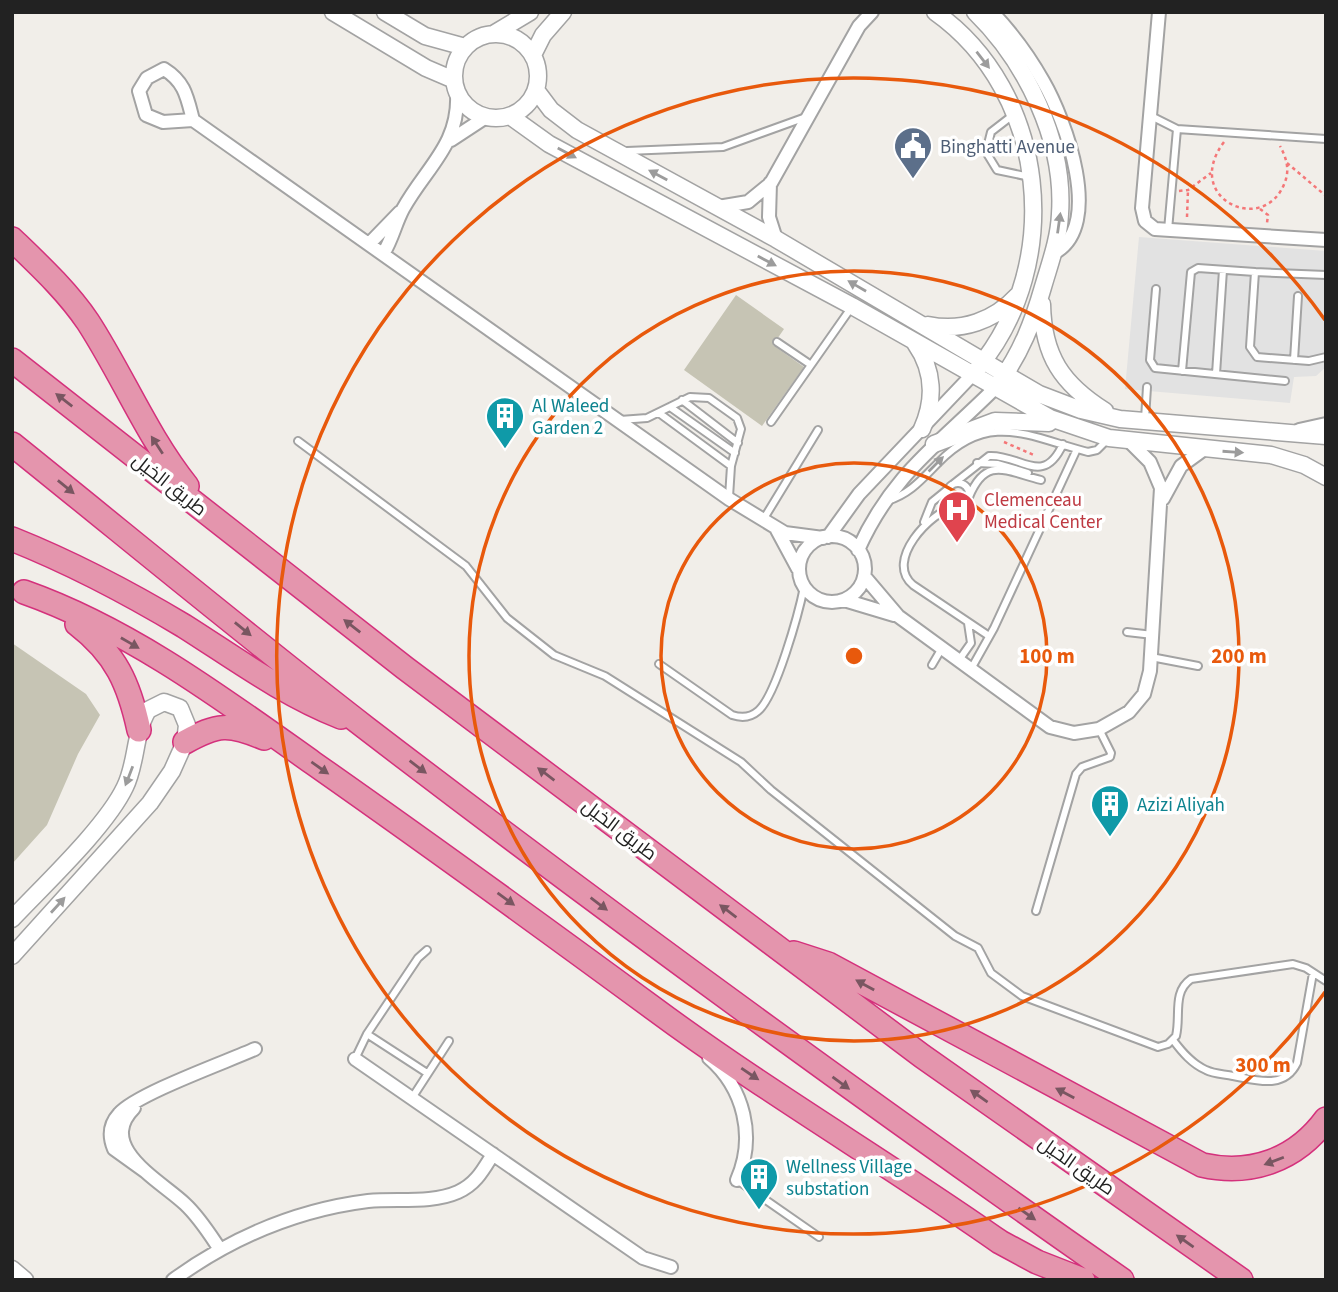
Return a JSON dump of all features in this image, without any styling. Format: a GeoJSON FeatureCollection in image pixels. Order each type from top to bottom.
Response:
{"type":"FeatureCollection","features":[{"type":"Feature","properties":{"kind":"highway"},"geometry":{"type":"LineString","coordinates":[[12,239],[56,282],[86,320],[154,440],[214,518]]}},
{"type":"Feature","properties":{"kind":"highway","name":"طريق الخيل"},"geometry":{"type":"LineString","coordinates":[[12,360],[405,668],[922,1056],[1241,1280]]}},
{"type":"Feature","properties":{"kind":"highway"},"geometry":{"type":"LineString","coordinates":[[12,444],[363,726],[693,975],[904,1128],[1122,1280]]}},
{"type":"Feature","properties":{"kind":"highway"},"geometry":{"type":"LineString","coordinates":[[12,539],[58,558],[152,607],[292,696],[363,726]]}},
{"type":"Feature","properties":{"kind":"highway"},"geometry":{"type":"LineString","coordinates":[[18,589],[79,626],[114,662],[128,688],[139,730]]}},
{"type":"Feature","properties":{"kind":"highway"},"geometry":{"type":"LineString","coordinates":[[18,589],[61,606],[229,703],[480,880],[655,1010],[1000,1242],[1037,1262],[1083,1280]]}},
{"type":"Feature","properties":{"kind":"highway"},"geometry":{"type":"LineString","coordinates":[[185,742],[207,730],[229,726],[291,747]]}},
{"type":"Feature","properties":{"kind":"highway"},"geometry":{"type":"LineString","coordinates":[[783,951],[828,964],[1202,1165],[1241,1169],[1268,1163],[1301,1146],[1326,1119]]}},
{"type":"Feature","properties":{"kind":"street"},"geometry":{"type":"LineString","coordinates":[[332,12],[456,86],[468,108],[486,117],[510,116],[526,106],[536,90],[538,79],[533,55],[517,39],[495,33]]}},
{"type":"Feature","properties":{"kind":"street"},"geometry":{"type":"LineString","coordinates":[[385,12],[425,36],[465,47]]}},
{"type":"Feature","properties":{"kind":"street"},"geometry":{"type":"LineString","coordinates":[[383,254],[403,210],[448,142],[457,117],[458,57],[475,39],[495,33],[530,12]]}},
{"type":"Feature","properties":{"kind":"street"},"geometry":{"type":"LineString","coordinates":[[533,55],[543,35],[563,12]]}},
{"type":"Feature","properties":{"kind":"street"},"geometry":{"type":"LineString","coordinates":[[859,26],[862,12]]}},
{"type":"Feature","properties":{"kind":"street"},"geometry":{"type":"LineString","coordinates":[[718,206],[748,202],[771,183],[859,26],[872,12]]}},
{"type":"Feature","properties":{"kind":"street"},"geometry":{"type":"LineString","coordinates":[[799,572],[805,550],[826,537],[859,494],[978,368],[1008,322],[1024,287],[1034,219],[1028,154],[1014,114],[988,66],[968,41],[935,12]]}},
{"type":"Feature","properties":{"kind":"street"},"geometry":{"type":"LineString","coordinates":[[858,550],[882,503],[915,462],[1000,382],[1029,332],[1054,253],[1060,213],[1052,142],[1026,79],[1006,48],[975,12]]}},
{"type":"Feature","properties":{"kind":"street"},"geometry":{"type":"LineString","coordinates":[[992,12],[1026,53],[1044,82],[1061,119],[1074,167],[1078,206],[1076,229],[1068,244],[1054,253]]}},
{"type":"Feature","properties":{"kind":"street"},"geometry":{"type":"LineString","coordinates":[[1159,12],[1142,215],[1149,226],[1168,230],[1326,240]]}},
{"type":"Feature","properties":{"kind":"street"},"geometry":{"type":"LineString","coordinates":[[193,120],[186,90],[178,78],[164,69],[147,78],[139,91],[146,114],[163,122],[193,120],[730,499],[777,529],[794,535],[848,541],[858,550],[864,562],[864,576],[857,590],[844,600],[819,600],[804,587],[793,554],[777,529]]}},
{"type":"Feature","properties":{"kind":"street"},"geometry":{"type":"LineString","coordinates":[[536,90],[561,118],[614,152],[718,206],[916,321],[1000,382],[1034,411],[1109,438],[1271,456],[1304,465],[1326,477]]}},
{"type":"Feature","properties":{"kind":"street"},"geometry":{"type":"LineString","coordinates":[[510,116],[549,144],[914,341],[978,368]]}},
{"type":"Feature","properties":{"kind":"street"},"geometry":{"type":"LineString","coordinates":[[448,142],[486,117]]}},
{"type":"Feature","properties":{"kind":"street"},"geometry":{"type":"LineString","coordinates":[[771,183],[769,217],[776,239]]}},
{"type":"Feature","properties":{"kind":"street"},"geometry":{"type":"LineString","coordinates":[[369,244],[403,210]]}},
{"type":"Feature","properties":{"kind":"street"},"geometry":{"type":"LineString","coordinates":[[916,321],[947,328],[980,323],[1004,308],[1024,287]]}},
{"type":"Feature","properties":{"kind":"street"},"geometry":{"type":"LineString","coordinates":[[1043,289],[1044,330],[1051,357],[1081,393],[1120,418]]}},
{"type":"Feature","properties":{"kind":"street"},"geometry":{"type":"LineString","coordinates":[[914,341],[926,361],[931,384],[930,407],[922,429]]}},
{"type":"Feature","properties":{"kind":"street"},"geometry":{"type":"LineString","coordinates":[[1000,382],[1060,403],[1120,418],[1326,436]]}},
{"type":"Feature","properties":{"kind":"street"},"geometry":{"type":"LineString","coordinates":[[934,444],[995,421],[1069,425]]}},
{"type":"Feature","properties":{"kind":"street"},"geometry":{"type":"LineString","coordinates":[[1282,434],[1326,424]]}},
{"type":"Feature","properties":{"kind":"street"},"geometry":{"type":"LineString","coordinates":[[864,576],[898,617],[1050,727],[1074,733],[1099,729],[1138,704],[1148,683],[1151,657],[1162,502],[1157,474],[1150,462],[1128,440]]}},
{"type":"Feature","properties":{"kind":"street"},"geometry":{"type":"LineString","coordinates":[[1162,502],[1173,477],[1191,457],[1203,450]]}},
{"type":"Feature","properties":{"kind":"street"},"geometry":{"type":"LineString","coordinates":[[844,600],[898,617]]}},
{"type":"Feature","properties":{"kind":"street"},"geometry":{"type":"LineString","coordinates":[[12,919],[115,804],[132,772],[139,730],[152,706],[170,703],[180,708],[186,718],[185,742],[172,771],[150,803],[12,956]]}},
{"type":"Feature","properties":{"kind":"street"},"geometry":{"type":"LineString","coordinates":[[655,1010],[656,1016],[717,1065],[733,1087],[743,1110],[746,1133],[745,1157],[737,1180]]}},
{"type":"Feature","properties":{"kind":"street"},"geometry":{"type":"LineString","coordinates":[[219,1248],[185,1204],[146,1172],[126,1150],[122,1134],[129,1113],[151,1095],[255,1049]]}},
{"type":"Feature","properties":{"kind":"street"},"geometry":{"type":"LineString","coordinates":[[355,1059],[643,1258],[671,1267]]}},
{"type":"Feature","properties":{"kind":"street"},"geometry":{"type":"LineString","coordinates":[[173,1280],[219,1248],[284,1221],[327,1208],[372,1201],[452,1195],[477,1180],[493,1154]]}},
{"type":"Feature","properties":{"kind":"street"},"geometry":{"type":"LineString","coordinates":[[12,1269],[25,1280]]}},
{"type":"Feature","properties":{"kind":"lane"},"geometry":{"type":"LineString","coordinates":[[1014,114],[991,132],[986,152],[997,170],[1031,177]]}},
{"type":"Feature","properties":{"kind":"lane"},"geometry":{"type":"LineString","coordinates":[[1150,115],[1177,130],[1326,139]]}},
{"type":"Feature","properties":{"kind":"lane"},"geometry":{"type":"LineString","coordinates":[[614,152],[723,147],[808,117]]}},
{"type":"Feature","properties":{"kind":"lane"},"geometry":{"type":"LineString","coordinates":[[1168,230],[1177,130]]}},
{"type":"Feature","properties":{"kind":"lane"},"geometry":{"type":"LineString","coordinates":[[1182,371],[1189,275],[1198,268],[1326,275]]}},
{"type":"Feature","properties":{"kind":"lane"},"geometry":{"type":"LineString","coordinates":[[1216,374],[1223,270]]}},
{"type":"Feature","properties":{"kind":"lane"},"geometry":{"type":"LineString","coordinates":[[1255,272],[1251,352],[1257,357],[1294,360],[1316,361],[1326,357]]}},
{"type":"Feature","properties":{"kind":"lane"},"geometry":{"type":"LineString","coordinates":[[1148,375],[1156,289]]}},
{"type":"Feature","properties":{"kind":"lane"},"geometry":{"type":"LineString","coordinates":[[1294,360],[1298,296]]}},
{"type":"Feature","properties":{"kind":"lane"},"geometry":{"type":"LineString","coordinates":[[771,422],[852,306]]}},
{"type":"Feature","properties":{"kind":"lane"},"geometry":{"type":"LineString","coordinates":[[777,342],[810,365]]}},
{"type":"Feature","properties":{"kind":"lane"},"geometry":{"type":"LineString","coordinates":[[1151,363],[1158,369],[1285,381]]}},
{"type":"Feature","properties":{"kind":"lane"},"geometry":{"type":"LineString","coordinates":[[1145,421],[1147,387]]}},
{"type":"Feature","properties":{"kind":"lane"},"geometry":{"type":"LineString","coordinates":[[618,420],[647,418],[682,400],[703,396],[733,414],[741,429],[731,466],[730,499]]}},
{"type":"Feature","properties":{"kind":"lane"},"geometry":{"type":"LineString","coordinates":[[682,400],[738,443]]}},
{"type":"Feature","properties":{"kind":"lane"},"geometry":{"type":"LineString","coordinates":[[670,407],[735,453]]}},
{"type":"Feature","properties":{"kind":"lane"},"geometry":{"type":"LineString","coordinates":[[659,413],[731,466]]}},
{"type":"Feature","properties":{"kind":"lane"},"geometry":{"type":"LineString","coordinates":[[763,520],[818,430]]}},
{"type":"Feature","properties":{"kind":"lane"},"geometry":{"type":"LineString","coordinates":[[882,503],[910,491],[958,445],[974,437],[1000,431],[1026,432],[1093,452],[1109,438]]}},
{"type":"Feature","properties":{"kind":"lane"},"geometry":{"type":"LineString","coordinates":[[299,441],[466,566],[507,618],[554,655],[605,676],[747,766],[771,790],[955,936],[978,948],[991,972],[1021,996],[1146,1044],[1163,1046],[1173,1040],[1178,1029],[1180,991],[1191,979],[1286,964],[1300,965],[1326,981]]}},
{"type":"Feature","properties":{"kind":"lane"},"geometry":{"type":"LineString","coordinates":[[989,636],[913,585],[904,575],[903,562],[932,502],[977,463],[996,456],[1035,467],[1052,463],[1063,444]]}},
{"type":"Feature","properties":{"kind":"lane"},"geometry":{"type":"LineString","coordinates":[[971,669],[1077,449]]}},
{"type":"Feature","properties":{"kind":"lane"},"geometry":{"type":"LineString","coordinates":[[923,524],[939,511],[964,504],[980,475],[992,470],[1040,478],[998,464],[977,463]]}},
{"type":"Feature","properties":{"kind":"lane"},"geometry":{"type":"LineString","coordinates":[[951,486],[965,485],[969,497]]}},
{"type":"Feature","properties":{"kind":"lane"},"geometry":{"type":"LineString","coordinates":[[951,486],[947,496],[956,506]]}},
{"type":"Feature","properties":{"kind":"lane"},"geometry":{"type":"LineString","coordinates":[[659,664],[726,712],[737,717],[752,715],[763,705],[781,663],[797,620],[804,587]]}},
{"type":"Feature","properties":{"kind":"lane"},"geometry":{"type":"LineString","coordinates":[[959,660],[971,643],[967,621]]}},
{"type":"Feature","properties":{"kind":"lane"},"geometry":{"type":"LineString","coordinates":[[1127,632],[1153,635]]}},
{"type":"Feature","properties":{"kind":"lane"},"geometry":{"type":"LineString","coordinates":[[932,665],[942,648]]}},
{"type":"Feature","properties":{"kind":"lane"},"geometry":{"type":"LineString","coordinates":[[1151,657],[1198,666]]}},
{"type":"Feature","properties":{"kind":"lane"},"geometry":{"type":"LineString","coordinates":[[1036,911],[1076,774],[1082,767],[1110,757],[1111,753],[1099,729]]}},
{"type":"Feature","properties":{"kind":"lane"},"geometry":{"type":"LineString","coordinates":[[355,1059],[367,1034],[418,958],[427,950]]}},
{"type":"Feature","properties":{"kind":"lane"},"geometry":{"type":"LineString","coordinates":[[1173,1040],[1189,1058],[1207,1071],[1268,1082],[1280,1080],[1290,1073],[1297,1063],[1313,973]]}},
{"type":"Feature","properties":{"kind":"lane"},"geometry":{"type":"LineString","coordinates":[[367,1034],[428,1073]]}},
{"type":"Feature","properties":{"kind":"lane"},"geometry":{"type":"LineString","coordinates":[[412,1098],[449,1041]]}},
{"type":"Feature","properties":{"kind":"lane"},"geometry":{"type":"LineString","coordinates":[[737,1180],[818,1237]]}},
{"type":"Feature","properties":{"kind":"path"},"geometry":{"type":"LineString","coordinates":[[1232,132],[1213,159],[1211,173],[1215,190],[1233,207],[1258,208],[1271,202],[1281,191],[1287,178],[1287,163],[1282,148],[1270,136]]}},
{"type":"Feature","properties":{"kind":"path"},"geometry":{"type":"LineString","coordinates":[[1287,163],[1326,196]]}},
{"type":"Feature","properties":{"kind":"path"},"geometry":{"type":"LineString","coordinates":[[1172,192],[1188,190],[1211,173]]}},
{"type":"Feature","properties":{"kind":"path"},"geometry":{"type":"LineString","coordinates":[[1186,231],[1188,190]]}},
{"type":"Feature","properties":{"kind":"path"},"geometry":{"type":"LineString","coordinates":[[1258,208],[1268,215],[1267,237]]}},
{"type":"Feature","properties":{"kind":"path"},"geometry":{"type":"LineString","coordinates":[[1000,431],[1000,440],[1052,463]]}},
{"type":"Feature","properties":{"kind":"shaded area"},"geometry":{"type":"Polygon","coordinates":[[[1139,237],[1326,251],[1326,367],[1316,376],[1294,377],[1290,403],[1125,389],[1139,237]]]}},
{"type":"Feature","properties":{"kind":"shaded area"},"geometry":{"type":"Polygon","coordinates":[[[736,295],[784,329],[773,345],[804,367],[762,426],[684,370],[736,295]]]}},
{"type":"Feature","properties":{"kind":"shaded area"},"geometry":{"type":"Polygon","coordinates":[[[12,643],[86,694],[100,715],[78,754],[47,825],[12,864],[12,643]]]}},
{"type":"Feature","properties":{"kind":"place","name":"Binghatti Avenue"},"geometry":{"type":"Point","coordinates":[913,180]}},
{"type":"Feature","properties":{"kind":"place","name":"Al Waleed Garden 2"},"geometry":{"type":"Point","coordinates":[505,450]}},
{"type":"Feature","properties":{"kind":"place","name":"Clemenceau Medical Center"},"geometry":{"type":"Point","coordinates":[957,544]}},
{"type":"Feature","properties":{"kind":"place","name":"Azizi Aliyah"},"geometry":{"type":"Point","coordinates":[1110,838]}},
{"type":"Feature","properties":{"kind":"place","name":"Wellness Village substation"},"geometry":{"type":"Point","coordinates":[759,1211]}}]}
